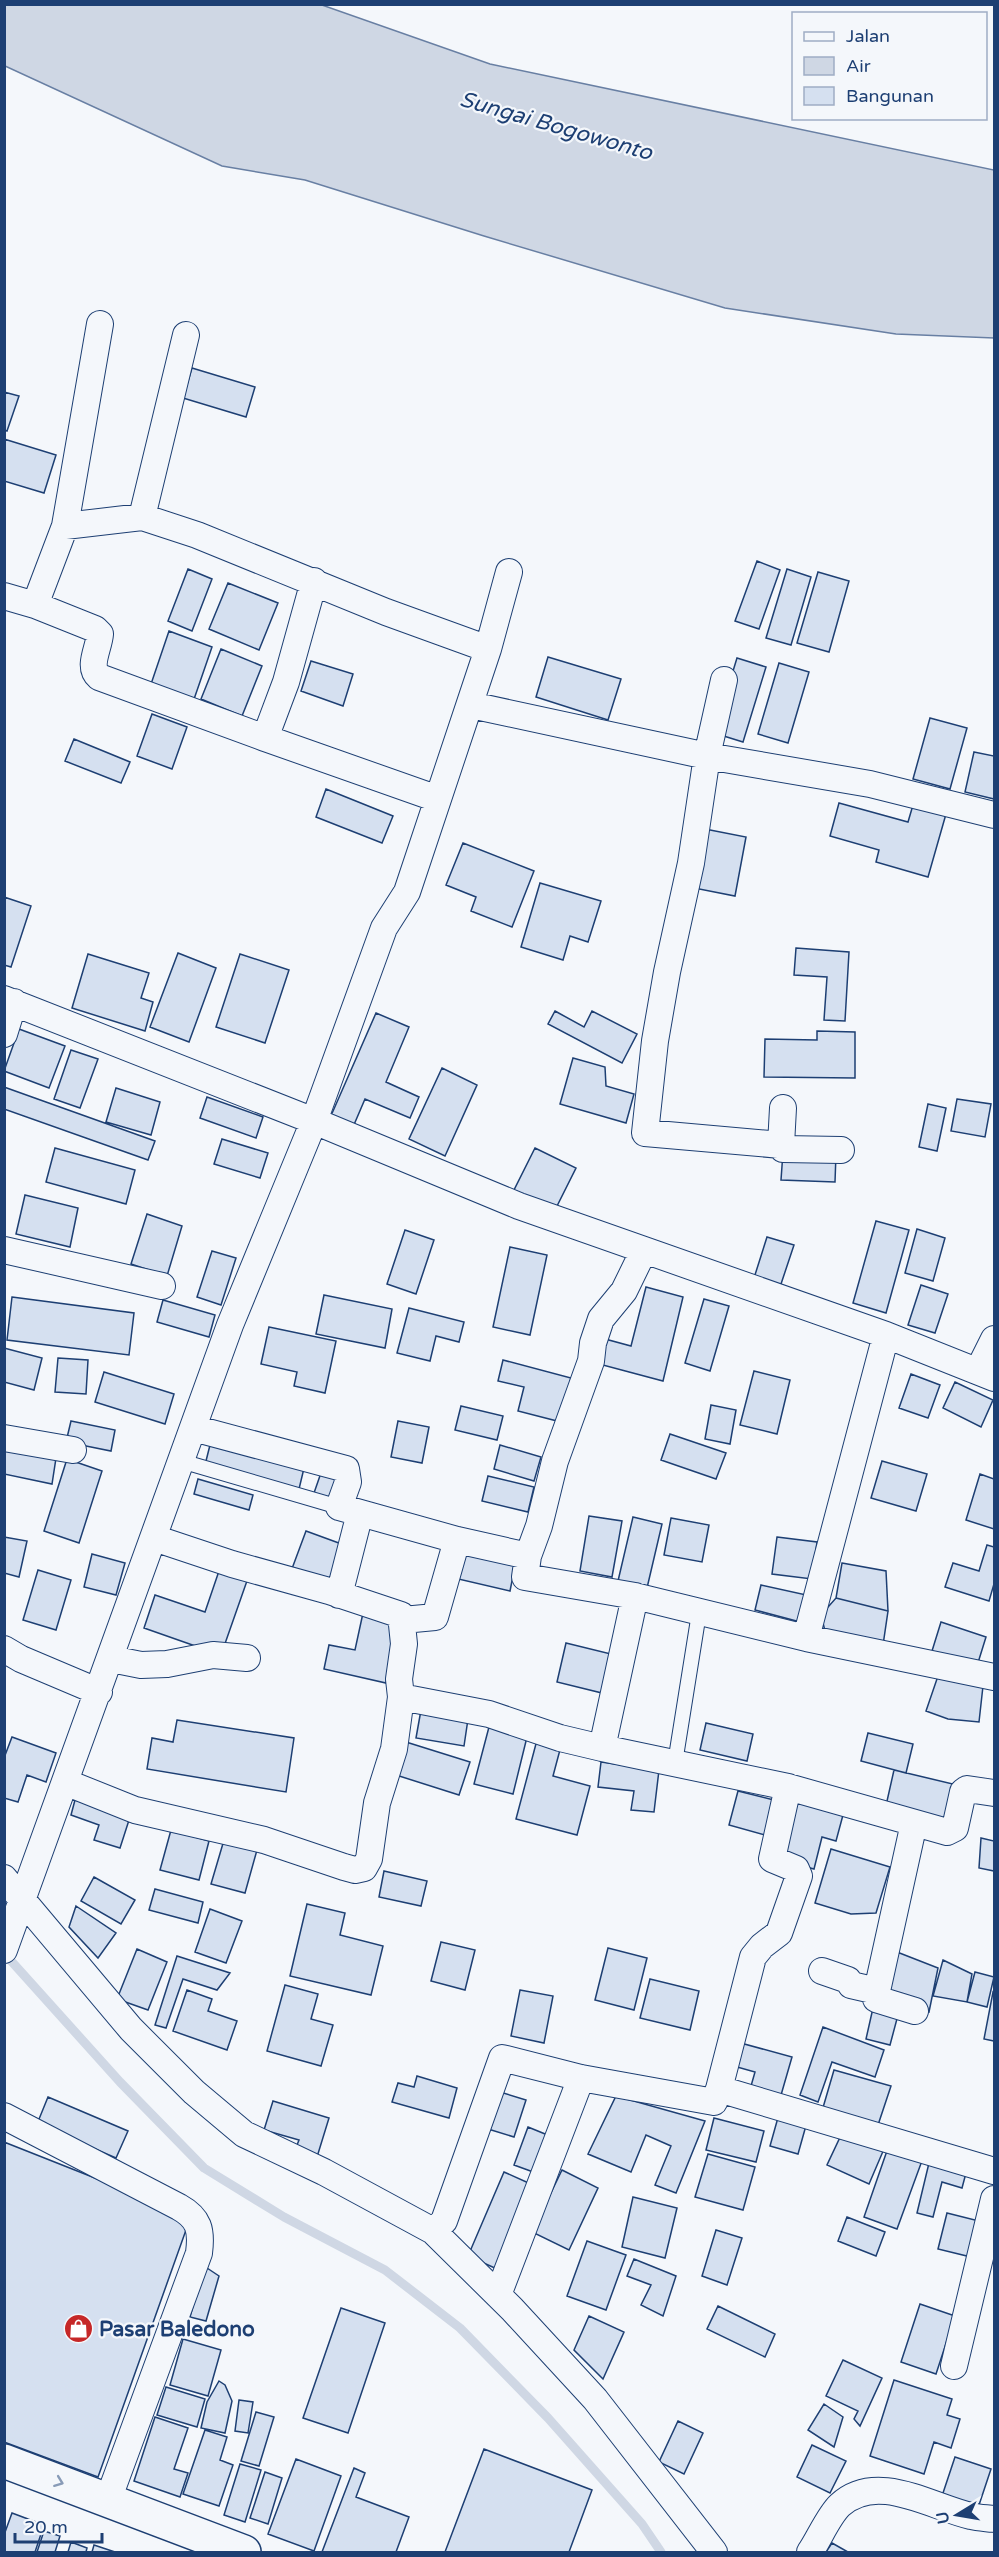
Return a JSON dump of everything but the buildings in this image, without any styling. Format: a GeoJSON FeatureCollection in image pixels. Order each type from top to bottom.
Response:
{"type":"FeatureCollection","features":[{"type":"Feature","properties":{"kind":"main road"},"geometry":{"type":"LineString","coordinates":[[4,2461],[243,2553]]}},
{"type":"Feature","properties":{"kind":"street"},"geometry":{"type":"LineString","coordinates":[[35,606],[65,526],[100,324]]}},
{"type":"Feature","properties":{"kind":"street"},"geometry":{"type":"LineString","coordinates":[[142,517],[186,335]]}},
{"type":"Feature","properties":{"kind":"street"},"geometry":{"type":"LineString","coordinates":[[65,526],[142,517],[207,539],[386,612],[489,649]]}},
{"type":"Feature","properties":{"kind":"street"},"geometry":{"type":"LineString","coordinates":[[4,1950],[230,1325],[314,1121],[384,928],[407,892],[489,649],[509,572]]}},
{"type":"Feature","properties":{"kind":"street"},"geometry":{"type":"LineString","coordinates":[[265,738],[286,682],[314,582]]}},
{"type":"Feature","properties":{"kind":"street"},"geometry":{"type":"LineString","coordinates":[[4,596],[95,629],[100,634],[93,666],[94,673],[99,677],[438,799]]}},
{"type":"Feature","properties":{"kind":"street"},"geometry":{"type":"LineString","coordinates":[[724,680],[707,756],[691,864],[667,972],[655,1041],[645,1133],[781,1145],[783,1149],[841,1150]]}},
{"type":"Feature","properties":{"kind":"street"},"geometry":{"type":"LineString","coordinates":[[471,705],[707,756],[870,784],[994,815]]}},
{"type":"Feature","properties":{"kind":"street"},"geometry":{"type":"LineString","coordinates":[[4,1034],[9,1001],[314,1121],[519,1206],[886,1335],[986,1375],[994,1339]]}},
{"type":"Feature","properties":{"kind":"street"},"geometry":{"type":"LineString","coordinates":[[781,1145],[783,1108]]}},
{"type":"Feature","properties":{"kind":"street"},"geometry":{"type":"LineString","coordinates":[[644,1250],[624,1291],[601,1319],[593,1343],[591,1361],[555,1461],[539,1526],[524,1573],[529,1579],[635,1596],[806,1638],[994,1677]]}},
{"type":"Feature","properties":{"kind":"street"},"geometry":{"type":"LineString","coordinates":[[6,1257],[162,1286]]}},
{"type":"Feature","properties":{"kind":"street"},"geometry":{"type":"LineString","coordinates":[[806,1638],[886,1335]]}},
{"type":"Feature","properties":{"kind":"street"},"geometry":{"type":"LineString","coordinates":[[193,1428],[346,1469],[350,1510],[339,1594]]}},
{"type":"Feature","properties":{"kind":"street"},"geometry":{"type":"LineString","coordinates":[[4,1438],[73,1450]]}},
{"type":"Feature","properties":{"kind":"street"},"geometry":{"type":"LineString","coordinates":[[350,1510],[457,1540],[528,1556]]}},
{"type":"Feature","properties":{"kind":"street"},"geometry":{"type":"LineString","coordinates":[[65,1782],[135,1810],[264,1840],[344,1867],[356,1870],[364,1868],[369,1859],[377,1803],[394,1749],[401,1696],[399,1679],[404,1644],[401,1616],[339,1594],[232,1564],[154,1538]]}},
{"type":"Feature","properties":{"kind":"street"},"geometry":{"type":"LineString","coordinates":[[403,1620],[435,1617],[457,1540]]}},
{"type":"Feature","properties":{"kind":"street"},"geometry":{"type":"LineString","coordinates":[[602,1748],[635,1596]]}},
{"type":"Feature","properties":{"kind":"street"},"geometry":{"type":"LineString","coordinates":[[4,1649],[21,1659],[99,1692]]}},
{"type":"Feature","properties":{"kind":"street"},"geometry":{"type":"LineString","coordinates":[[111,1659],[141,1665],[167,1664],[213,1655],[247,1658]]}},
{"type":"Feature","properties":{"kind":"street"},"geometry":{"type":"LineString","coordinates":[[401,1696],[489,1714],[560,1738],[602,1748],[788,1787],[951,1832],[955,1827],[963,1792],[967,1789],[994,1793]]}},
{"type":"Feature","properties":{"kind":"street"},"geometry":{"type":"LineString","coordinates":[[433,2231],[444,2221],[502,2058],[581,2078],[714,2102],[753,1957],[778,1932],[799,1876],[796,1869],[772,1858],[788,1787]]}},
{"type":"Feature","properties":{"kind":"street"},"geometry":{"type":"LineString","coordinates":[[914,1823],[876,1999],[915,2012]]}},
{"type":"Feature","properties":{"kind":"street"},"geometry":{"type":"LineString","coordinates":[[4,1878],[20,1910],[130,2029],[194,2091],[244,2134],[324,2172],[433,2231],[498,2295],[595,2399],[714,2553]]}},
{"type":"Feature","properties":{"kind":"street"},"geometry":{"type":"LineString","coordinates":[[822,1971],[848,1980],[851,1985],[877,1991]]}},
{"type":"Feature","properties":{"kind":"street"},"geometry":{"type":"LineString","coordinates":[[498,2295],[581,2078]]}},
{"type":"Feature","properties":{"kind":"street"},"geometry":{"type":"LineString","coordinates":[[719,2089],[994,2171]]}},
{"type":"Feature","properties":{"kind":"street"},"geometry":{"type":"LineString","coordinates":[[4,2116],[193,2215],[198,2229],[201,2241],[199,2253],[108,2500]]}},
{"type":"Feature","properties":{"kind":"street"},"geometry":{"type":"LineString","coordinates":[[954,2366],[994,2199]]}},
{"type":"Feature","properties":{"kind":"street"},"geometry":{"type":"LineString","coordinates":[[810,2553],[839,2506],[856,2495],[876,2490],[907,2496],[972,2516],[994,2518]]}},
{"type":"Feature","properties":{"kind":"lane"},"geometry":{"type":"LineString","coordinates":[[181,1461],[350,1510]]}},
{"type":"Feature","properties":{"kind":"lane"},"geometry":{"type":"LineString","coordinates":[[675,1763],[699,1613]]}},
{"type":"Feature","properties":{"kind":"water","name":"Sungai Bogowonto"},"geometry":{"type":"Polygon","coordinates":[[[5,4],[322,5],[490,64],[994,170],[994,338],[896,334],[725,308],[305,180],[222,166],[5,66],[5,4]]]}},
{"type":"Feature","properties":{"kind":"waterway"},"geometry":{"type":"LineString","coordinates":[[4,1953],[120,2082],[204,2168],[284,2217],[385,2270],[460,2328],[548,2418],[642,2524],[661,2552]]}},
{"type":"Feature","properties":{"kind":"place","name":"Pasar Baledono"},"geometry":{"type":"Point","coordinates":[78,2329]}}]}
